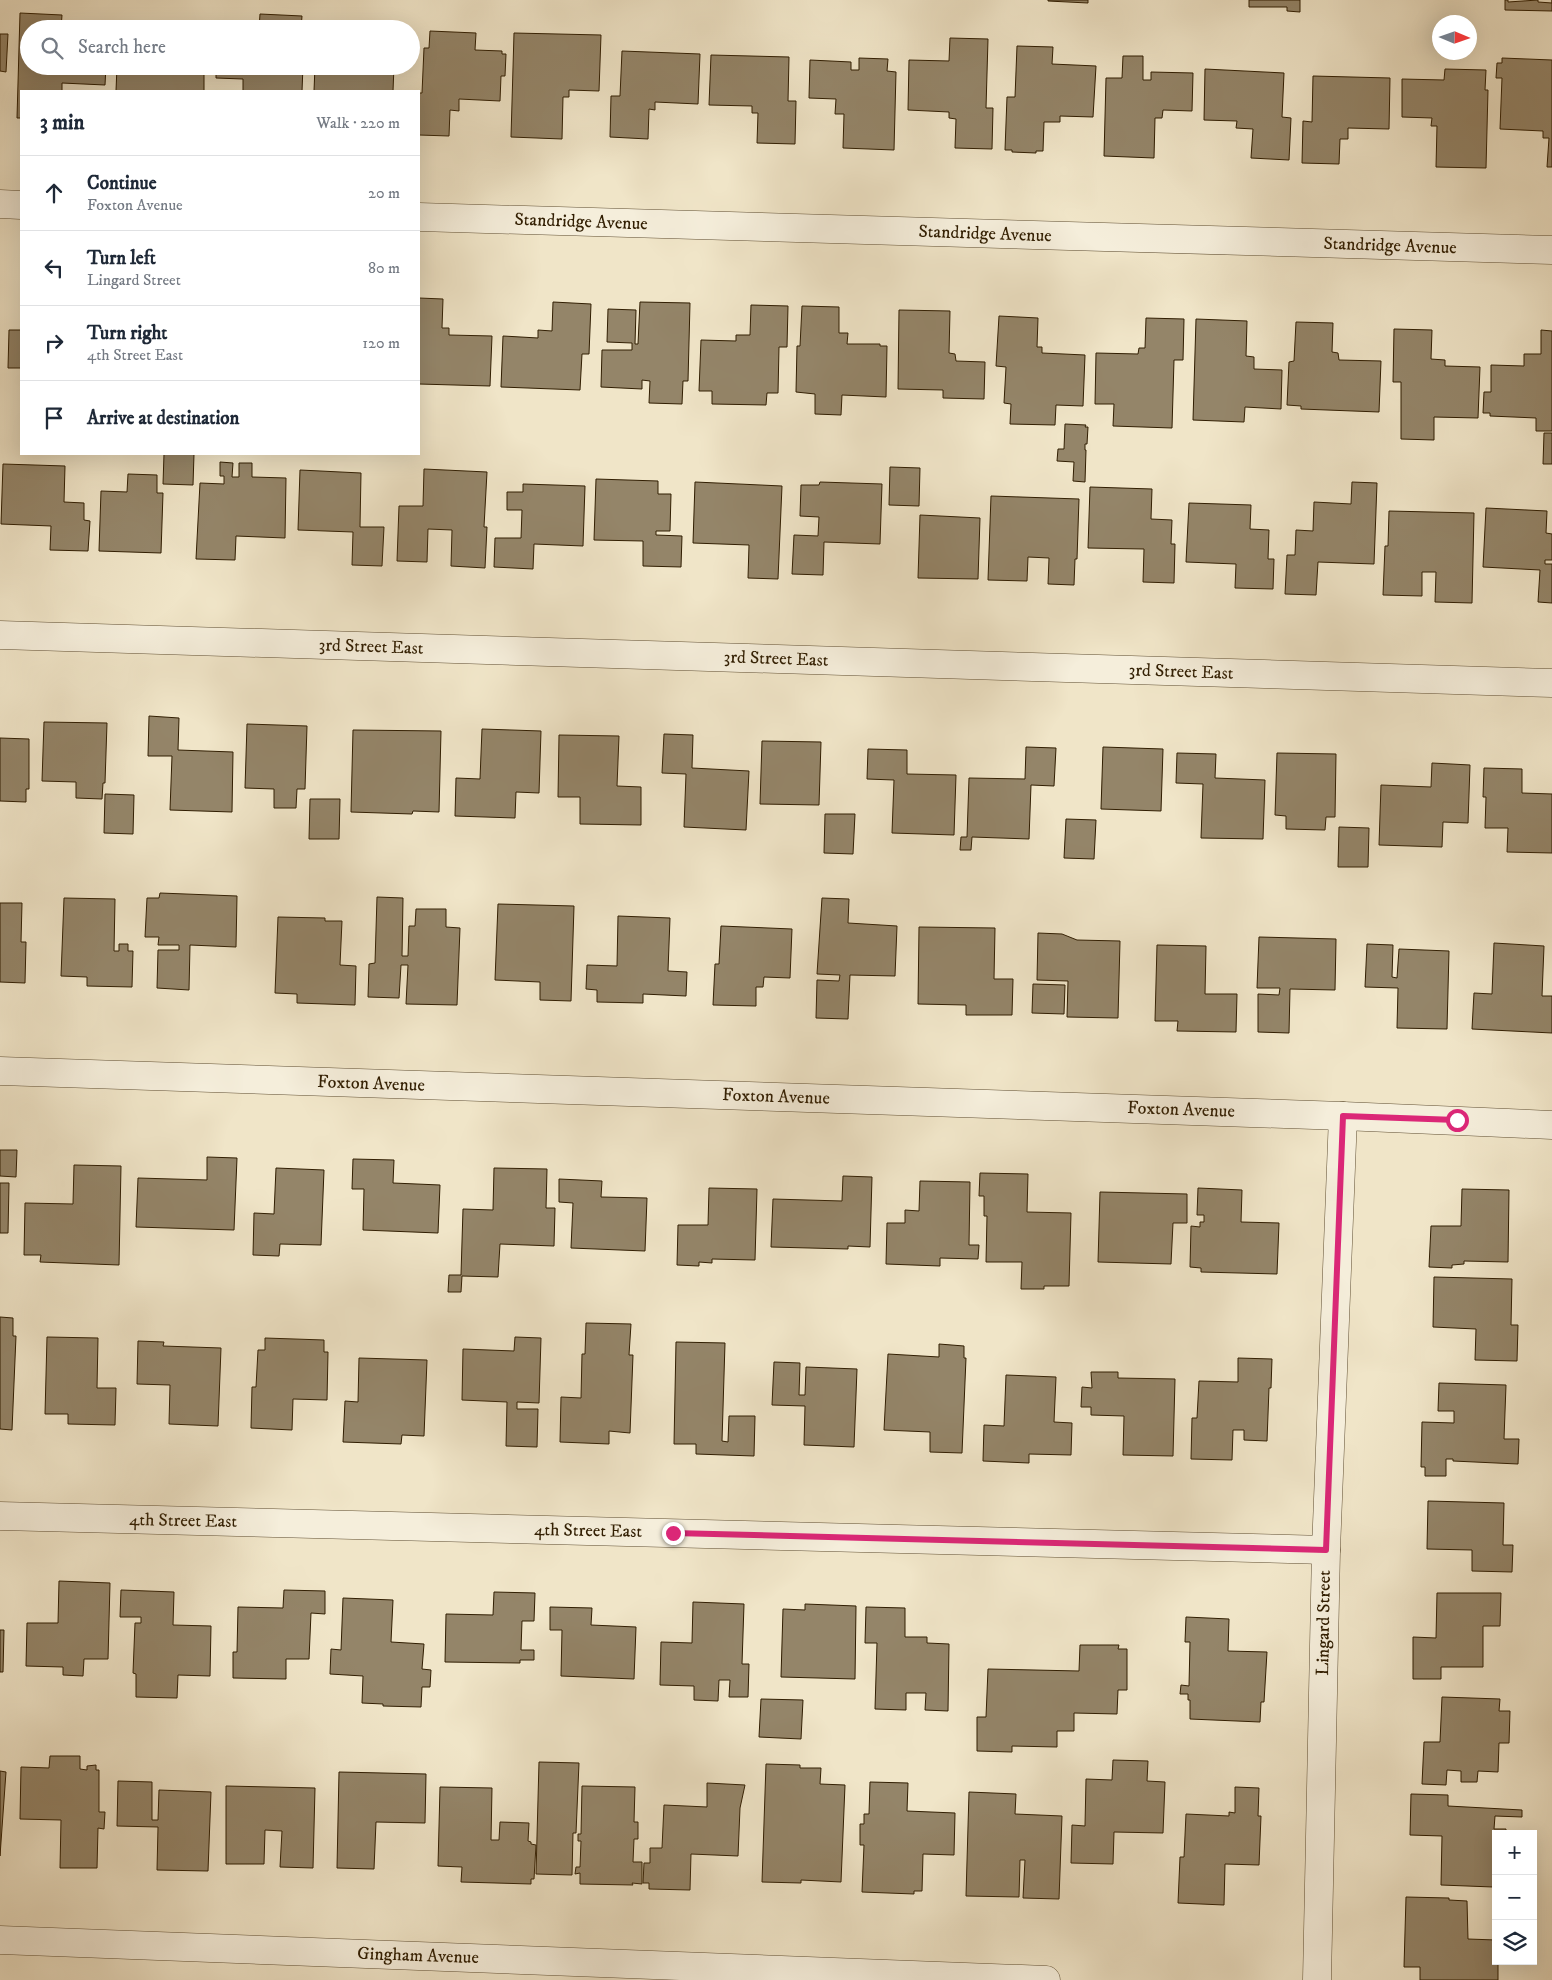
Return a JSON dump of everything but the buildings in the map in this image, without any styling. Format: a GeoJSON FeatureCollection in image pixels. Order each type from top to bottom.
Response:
{"type":"FeatureCollection","features":[{"type":"Feature","properties":{"kind":"street"},"geometry":{"type":"LineString","coordinates":[[0,204],[20,205]]}},
{"type":"Feature","properties":{"kind":"street","name":"Standridge Avenue"},"geometry":{"type":"LineString","coordinates":[[420,217],[1552,250]]}},
{"type":"Feature","properties":{"kind":"street","name":"3rd Street East"},"geometry":{"type":"LineString","coordinates":[[0,635],[1552,683]]}},
{"type":"Feature","properties":{"kind":"street","name":"Foxton Avenue"},"geometry":{"type":"LineString","coordinates":[[0,1071],[1552,1124]]}},
{"type":"Feature","properties":{"kind":"street","name":"Lingard Street"},"geometry":{"type":"LineString","coordinates":[[1317,1980],[1326,1550],[1343,1116]]}},
{"type":"Feature","properties":{"kind":"street","name":"4th Street East"},"geometry":{"type":"LineString","coordinates":[[0,1516],[1326,1550]]}},
{"type":"Feature","properties":{"kind":"street","name":"Gingham Avenue"},"geometry":{"type":"LineString","coordinates":[[0,1940],[1046,1980]]}},
{"type":"Feature","properties":{"kind":"route"},"geometry":{"type":"LineString","coordinates":[[673,1533],[1326,1550],[1343,1116],[1457,1120]]}}]}
